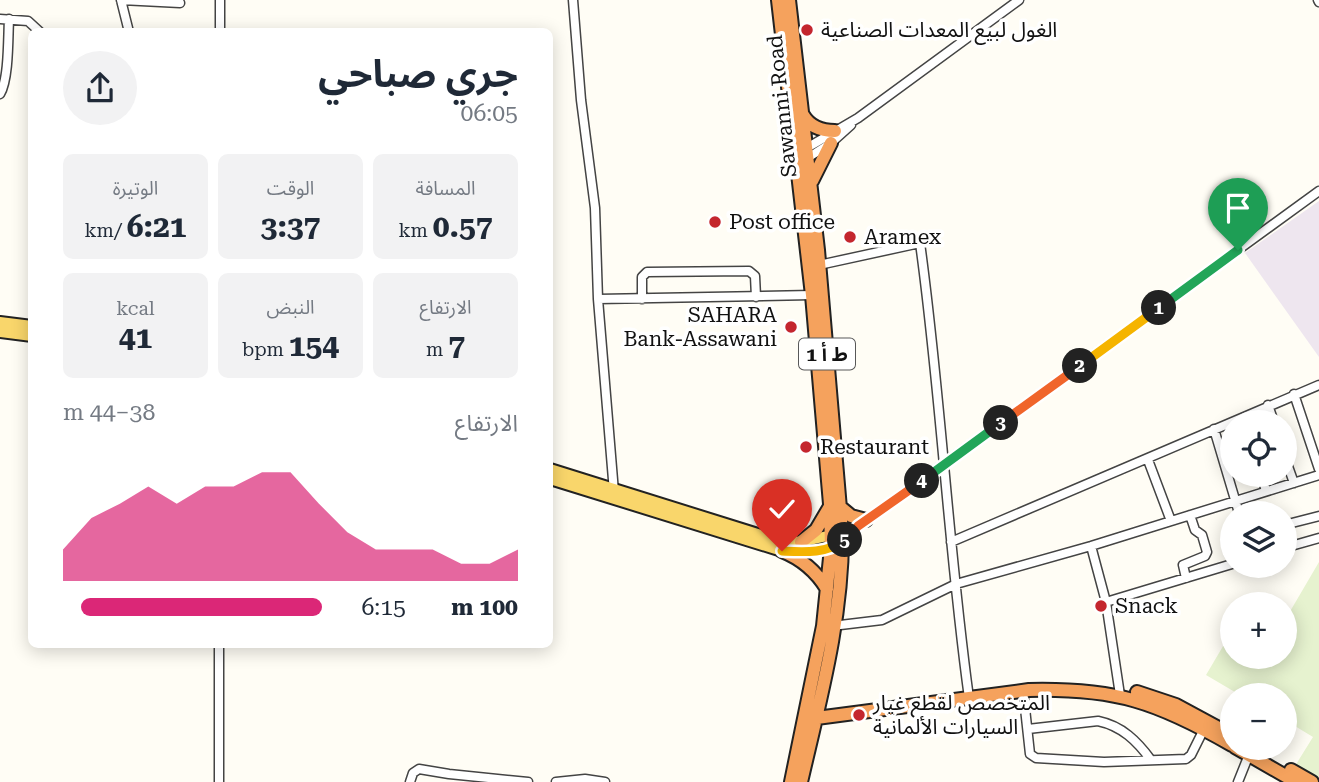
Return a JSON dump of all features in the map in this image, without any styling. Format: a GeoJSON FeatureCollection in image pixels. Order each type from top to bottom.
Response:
{"type":"FeatureCollection","features":[{"type":"Feature","properties":{"kind":"highway","name":"Sawanni Road"},"geometry":{"type":"LineString","coordinates":[[778,0],[802,155],[810,188],[837,540],[842,571],[812,713]]}},
{"type":"Feature","properties":{"kind":"highway","name":"Sawanni Road"},"geometry":{"type":"LineString","coordinates":[[789,0],[801,113],[812,295],[835,505]]}},
{"type":"Feature","properties":{"kind":"highway"},"geometry":{"type":"LineString","coordinates":[[801,113],[811,125],[833,137],[818,165],[810,188]]}},
{"type":"Feature","properties":{"kind":"highway"},"geometry":{"type":"LineString","coordinates":[[800,542],[816,530],[835,505],[862,523]]}},
{"type":"Feature","properties":{"kind":"highway","name":"Sawanni Road"},"geometry":{"type":"LineString","coordinates":[[830,626],[827,589],[837,540]]}},
{"type":"Feature","properties":{"kind":"highway"},"geometry":{"type":"LineString","coordinates":[[782,551],[804,562],[827,589]]}},
{"type":"Feature","properties":{"kind":"highway"},"geometry":{"type":"LineString","coordinates":[[812,713],[968,694],[1045,681],[1161,699],[1220,729]]}},
{"type":"Feature","properties":{"kind":"highway"},"geometry":{"type":"LineString","coordinates":[[968,694],[1063,689],[1120,691],[1176,714],[1220,738]]}},
{"type":"Feature","properties":{"kind":"highway"},"geometry":{"type":"LineString","coordinates":[[790,782],[812,713]]}},
{"type":"Feature","properties":{"kind":"highway"},"geometry":{"type":"LineString","coordinates":[[801,782],[812,713]]}},
{"type":"Feature","properties":{"kind":"highway"},"geometry":{"type":"LineString","coordinates":[[1263,760],[1296,782]]}},
{"type":"Feature","properties":{"kind":"highway"},"geometry":{"type":"LineString","coordinates":[[1268,760],[1311,782]]}},
{"type":"Feature","properties":{"kind":"main road"},"geometry":{"type":"LineString","coordinates":[[0,322],[28,326]]}},
{"type":"Feature","properties":{"kind":"main road"},"geometry":{"type":"LineString","coordinates":[[0,332],[28,336]]}},
{"type":"Feature","properties":{"kind":"main road"},"geometry":{"type":"LineString","coordinates":[[553,470],[782,551],[806,552],[837,540]]}},
{"type":"Feature","properties":{"kind":"main road"},"geometry":{"type":"LineString","coordinates":[[553,481],[615,494],[777,540],[837,540]]}},
{"type":"Feature","properties":{"kind":"street"},"geometry":{"type":"LineString","coordinates":[[128,28],[121,0],[180,3]]}},
{"type":"Feature","properties":{"kind":"street"},"geometry":{"type":"LineString","coordinates":[[220,0],[220,28]]}},
{"type":"Feature","properties":{"kind":"street"},"geometry":{"type":"LineString","coordinates":[[573,0],[595,208],[598,299],[615,494]]}},
{"type":"Feature","properties":{"kind":"street"},"geometry":{"type":"LineString","coordinates":[[802,155],[833,137],[1019,0]]}},
{"type":"Feature","properties":{"kind":"street"},"geometry":{"type":"LineString","coordinates":[[0,94],[5,78],[5,19],[28,20],[36,28]]}},
{"type":"Feature","properties":{"kind":"street"},"geometry":{"type":"LineString","coordinates":[[837,540],[945,465],[1319,191]]}},
{"type":"Feature","properties":{"kind":"street"},"geometry":{"type":"LineString","coordinates":[[818,265],[920,243],[934,341],[951,542],[968,694]]}},
{"type":"Feature","properties":{"kind":"street"},"geometry":{"type":"LineString","coordinates":[[642,299],[642,277],[647,272],[749,271],[755,276],[756,297]]}},
{"type":"Feature","properties":{"kind":"street"},"geometry":{"type":"LineString","coordinates":[[598,299],[812,295]]}},
{"type":"Feature","properties":{"kind":"street"},"geometry":{"type":"LineString","coordinates":[[1259,410],[1319,385]]}},
{"type":"Feature","properties":{"kind":"street"},"geometry":{"type":"LineString","coordinates":[[1294,394],[1319,469]]}},
{"type":"Feature","properties":{"kind":"street"},"geometry":{"type":"LineString","coordinates":[[1268,405],[1270,410]]}},
{"type":"Feature","properties":{"kind":"street"},"geometry":{"type":"LineString","coordinates":[[951,542],[1220,427]]}},
{"type":"Feature","properties":{"kind":"street"},"geometry":{"type":"LineString","coordinates":[[1214,429],[1236,501]]}},
{"type":"Feature","properties":{"kind":"street"},"geometry":{"type":"LineString","coordinates":[[1148,460],[1171,522]]}},
{"type":"Feature","properties":{"kind":"street"},"geometry":{"type":"LineString","coordinates":[[1297,482],[1319,475]]}},
{"type":"Feature","properties":{"kind":"street"},"geometry":{"type":"LineString","coordinates":[[1265,487],[1266,491]]}},
{"type":"Feature","properties":{"kind":"street"},"geometry":{"type":"LineString","coordinates":[[1239,501],[1280,487]]}},
{"type":"Feature","properties":{"kind":"street"},"geometry":{"type":"LineString","coordinates":[[830,626],[882,620],[956,584],[1091,547],[1220,507]]}},
{"type":"Feature","properties":{"kind":"street"},"geometry":{"type":"LineString","coordinates":[[1185,578],[1183,565],[1205,556],[1207,552],[1202,535],[1195,530],[1190,515]]}},
{"type":"Feature","properties":{"kind":"street"},"geometry":{"type":"LineString","coordinates":[[1297,522],[1319,516]]}},
{"type":"Feature","properties":{"kind":"street"},"geometry":{"type":"LineString","coordinates":[[1297,544],[1319,538]]}},
{"type":"Feature","properties":{"kind":"street"},"geometry":{"type":"LineString","coordinates":[[1091,547],[1107,602],[1120,691]]}},
{"type":"Feature","properties":{"kind":"street"},"geometry":{"type":"LineString","coordinates":[[1107,602],[1220,568]]}},
{"type":"Feature","properties":{"kind":"street"},"geometry":{"type":"LineString","coordinates":[[219,648],[219,782]]}},
{"type":"Feature","properties":{"kind":"street"},"geometry":{"type":"LineString","coordinates":[[1023,690],[1030,754],[1036,758],[1104,762],[1189,758],[1204,729]]}},
{"type":"Feature","properties":{"kind":"street"},"geometry":{"type":"LineString","coordinates":[[1028,729],[1104,723],[1132,737],[1151,760]]}},
{"type":"Feature","properties":{"kind":"street"},"geometry":{"type":"LineString","coordinates":[[1238,782],[1247,760]]}},
{"type":"Feature","properties":{"kind":"street"},"geometry":{"type":"LineString","coordinates":[[410,782],[413,773],[419,769],[528,782]]}},
{"type":"Feature","properties":{"kind":"street"},"geometry":{"type":"LineString","coordinates":[[556,782],[585,779],[605,782]]}},
{"type":"Feature","properties":{"kind":"shaded area"},"geometry":{"type":"Polygon","coordinates":[[[1319,201],[1319,357],[1245,253],[1319,201]]]}},
{"type":"Feature","properties":{"kind":"green space"},"geometry":{"type":"Polygon","coordinates":[[[1319,562],[1319,780],[1295,766],[1313,737],[1297,727],[1297,683],[1220,683],[1206,675],[1220,651],[1220,669],[1297,669],[1297,600],[1319,562]]]}},
{"type":"Feature","properties":{"kind":"place","name":"الغول لبيع المعدات الصناعية"},"geometry":{"type":"Point","coordinates":[807,30]}},
{"type":"Feature","properties":{"kind":"place","name":"Post office"},"geometry":{"type":"Point","coordinates":[715,222]}},
{"type":"Feature","properties":{"kind":"place","name":"Aramex"},"geometry":{"type":"Point","coordinates":[850,237]}},
{"type":"Feature","properties":{"kind":"place","name":"SAHARA Bank-Assawani"},"geometry":{"type":"Point","coordinates":[791,327]}},
{"type":"Feature","properties":{"kind":"place","name":"Restaurant"},"geometry":{"type":"Point","coordinates":[806,447]}},
{"type":"Feature","properties":{"kind":"place","name":"Snack"},"geometry":{"type":"Point","coordinates":[1101,606]}},
{"type":"Feature","properties":{"kind":"place","name":"المتخصص لقطع غيار السيارات الألمانية"},"geometry":{"type":"Point","coordinates":[859,715]}},
{"type":"Feature","properties":{"kind":"route"},"geometry":{"type":"LineString","coordinates":[[782,551],[806,552],[831,548],[842,542],[858,526],[1238,250]]}}]}
